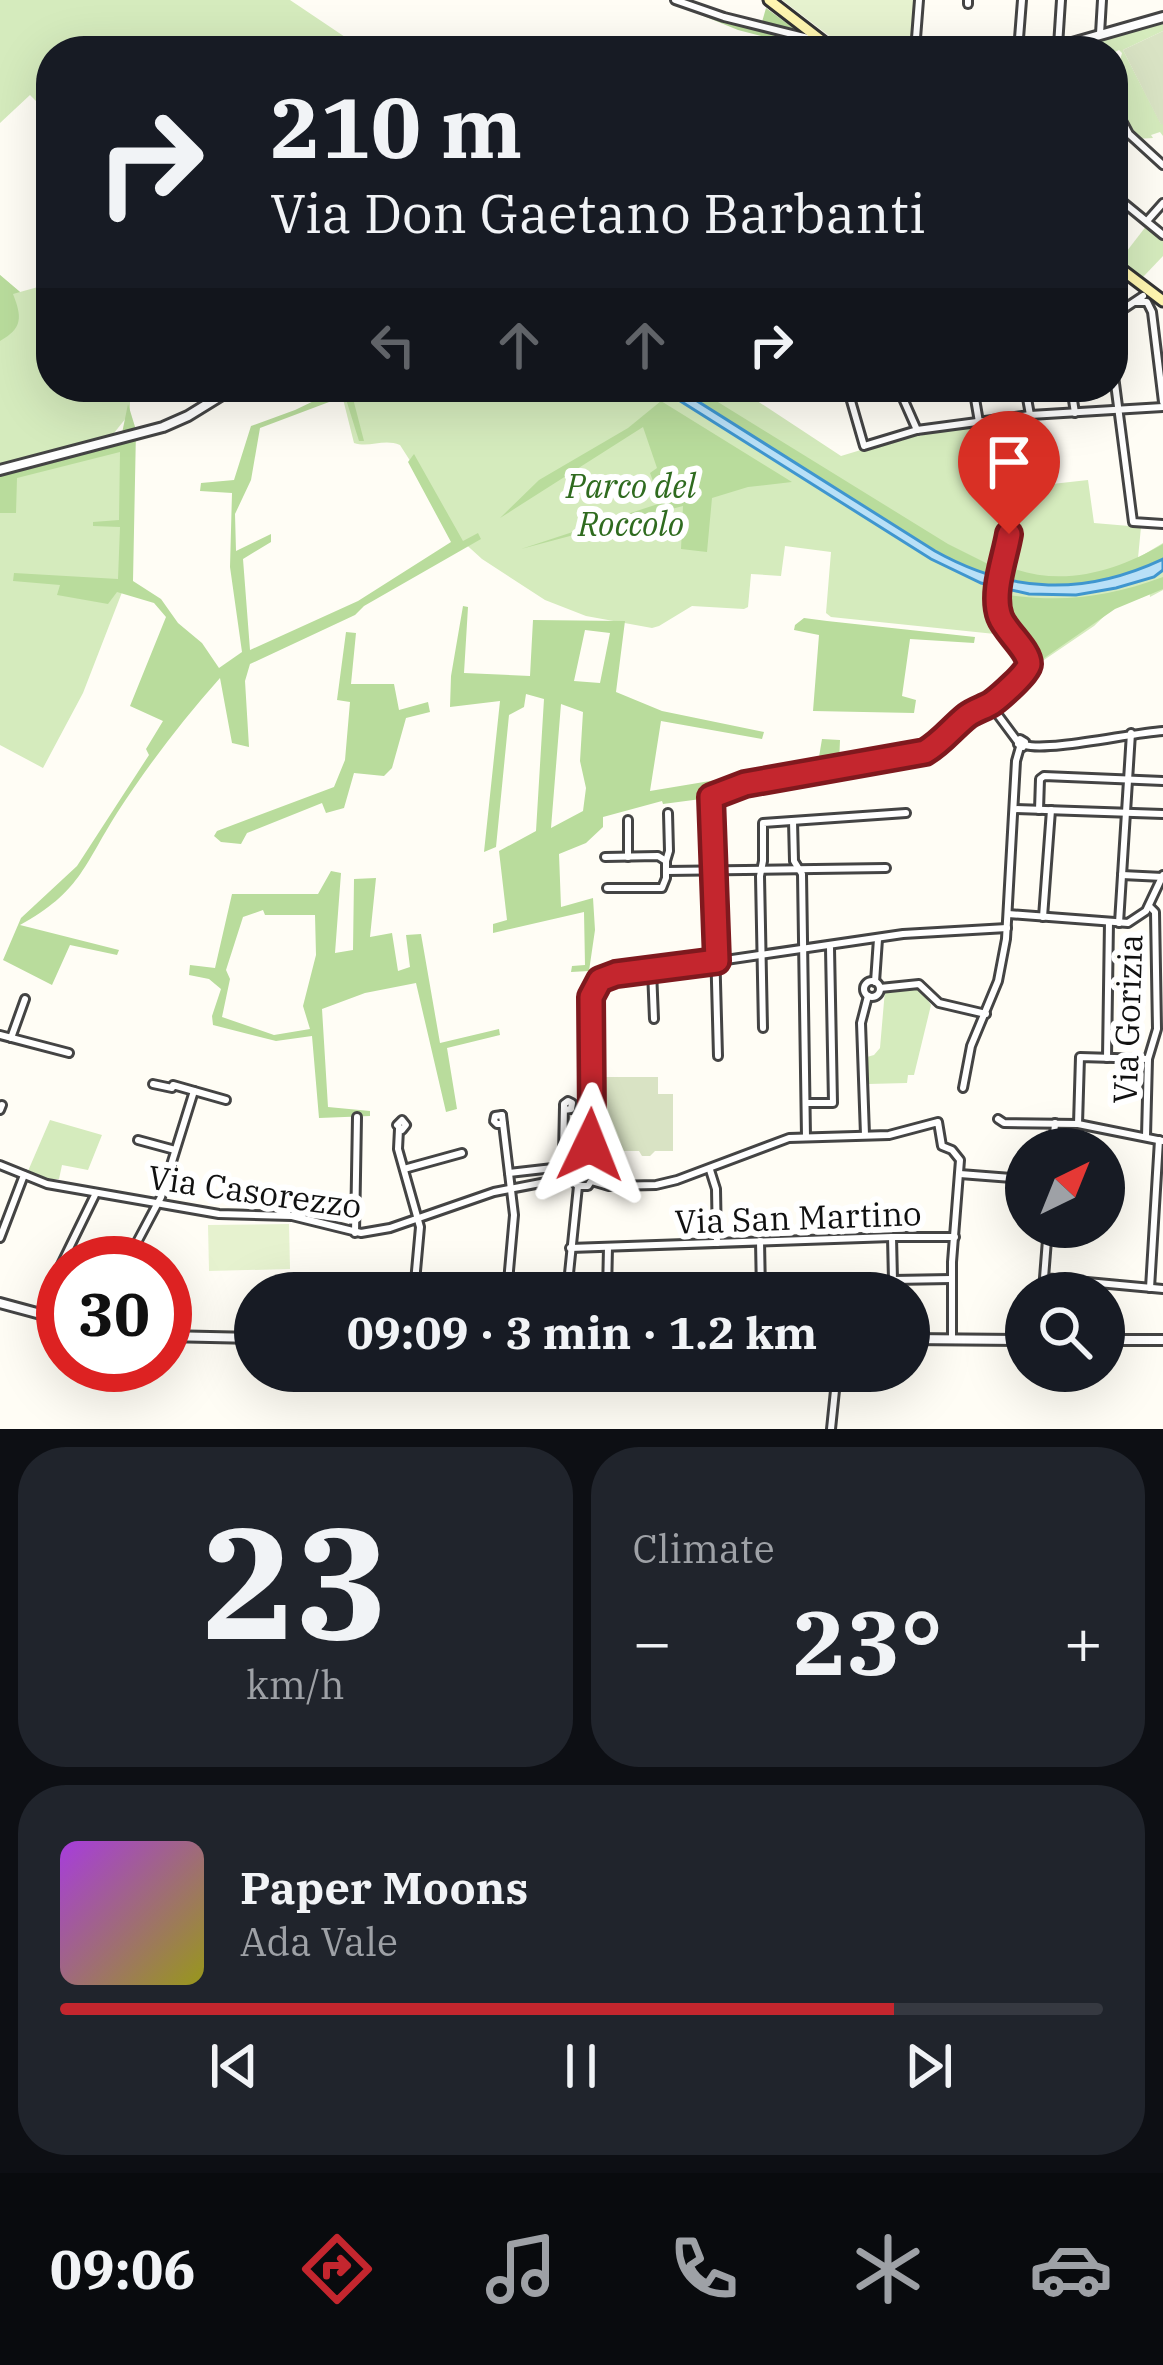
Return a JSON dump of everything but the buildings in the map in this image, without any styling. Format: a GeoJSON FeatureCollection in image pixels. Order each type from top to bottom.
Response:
{"type":"FeatureCollection","features":[{"type":"Feature","properties":{"kind":"main road"},"geometry":{"type":"LineString","coordinates":[[769,0],[816,36]]}},
{"type":"Feature","properties":{"kind":"main road"},"geometry":{"type":"LineString","coordinates":[[1128,277],[1160,298]]}},
{"type":"Feature","properties":{"kind":"street"},"geometry":{"type":"LineString","coordinates":[[675,0],[802,36]]}},
{"type":"Feature","properties":{"kind":"street"},"geometry":{"type":"LineString","coordinates":[[916,36],[919,0]]}},
{"type":"Feature","properties":{"kind":"street"},"geometry":{"type":"LineString","coordinates":[[1019,36],[1022,0]]}},
{"type":"Feature","properties":{"kind":"street"},"geometry":{"type":"LineString","coordinates":[[1059,36],[1061,0]]}},
{"type":"Feature","properties":{"kind":"street"},"geometry":{"type":"LineString","coordinates":[[1100,34],[1102,0]]}},
{"type":"Feature","properties":{"kind":"street"},"geometry":{"type":"LineString","coordinates":[[1093,36],[1163,17]]}},
{"type":"Feature","properties":{"kind":"street"},"geometry":{"type":"LineString","coordinates":[[1128,133],[1163,165]]}},
{"type":"Feature","properties":{"kind":"street"},"geometry":{"type":"LineString","coordinates":[[1147,221],[1163,203]]}},
{"type":"Feature","properties":{"kind":"street"},"geometry":{"type":"LineString","coordinates":[[1128,206],[1163,235]]}},
{"type":"Feature","properties":{"kind":"street"},"geometry":{"type":"LineString","coordinates":[[1128,306],[1142,290]]}},
{"type":"Feature","properties":{"kind":"street"},"geometry":{"type":"LineString","coordinates":[[851,402],[864,446],[917,430],[1163,404],[1158,324],[1147,302],[1135,302]]}},
{"type":"Feature","properties":{"kind":"street"},"geometry":{"type":"LineString","coordinates":[[0,470],[163,427],[211,402]]}},
{"type":"Feature","properties":{"kind":"street"},"geometry":{"type":"LineString","coordinates":[[905,402],[917,430]]}},
{"type":"Feature","properties":{"kind":"street"},"geometry":{"type":"LineString","coordinates":[[976,402],[979,422]]}},
{"type":"Feature","properties":{"kind":"street"},"geometry":{"type":"LineString","coordinates":[[718,1056],[711,797],[745,784],[925,752],[1026,673],[1026,655],[1002,621],[998,595],[1030,416],[1028,402]]}},
{"type":"Feature","properties":{"kind":"street"},"geometry":{"type":"LineString","coordinates":[[1073,402],[1075,413]]}},
{"type":"Feature","properties":{"kind":"street"},"geometry":{"type":"LineString","coordinates":[[1117,402],[1133,522],[1163,524]]}},
{"type":"Feature","properties":{"kind":"street"},"geometry":{"type":"LineString","coordinates":[[963,1088],[971,1046],[998,981],[1022,747],[993,702]]}},
{"type":"Feature","properties":{"kind":"street"},"geometry":{"type":"LineString","coordinates":[[1022,747],[1163,730]]}},
{"type":"Feature","properties":{"kind":"street"},"geometry":{"type":"LineString","coordinates":[[1107,1058],[1130,733]]}},
{"type":"Feature","properties":{"kind":"street"},"geometry":{"type":"LineString","coordinates":[[1039,810],[1044,776],[1163,781]]}},
{"type":"Feature","properties":{"kind":"street"},"geometry":{"type":"LineString","coordinates":[[1013,809],[1163,814]]}},
{"type":"Feature","properties":{"kind":"street"},"geometry":{"type":"LineString","coordinates":[[1043,917],[1051,810]]}},
{"type":"Feature","properties":{"kind":"street"},"geometry":{"type":"LineString","coordinates":[[607,888],[662,887],[669,851],[668,813]]}},
{"type":"Feature","properties":{"kind":"street"},"geometry":{"type":"LineString","coordinates":[[763,1028],[763,823],[906,813]]}},
{"type":"Feature","properties":{"kind":"street"},"geometry":{"type":"LineString","coordinates":[[628,820],[628,857]]}},
{"type":"Feature","properties":{"kind":"street"},"geometry":{"type":"LineString","coordinates":[[793,820],[794,861],[802,874],[806,1137]]}},
{"type":"Feature","properties":{"kind":"street"},"geometry":{"type":"LineString","coordinates":[[605,857],[658,856],[666,861]]}},
{"type":"Feature","properties":{"kind":"street"},"geometry":{"type":"LineString","coordinates":[[666,871],[886,868]]}},
{"type":"Feature","properties":{"kind":"street"},"geometry":{"type":"LineString","coordinates":[[1008,914],[1114,923],[1134,920],[1149,906],[1163,876],[1122,875]]}},
{"type":"Feature","properties":{"kind":"street","name":"Via Gorizia"},"geometry":{"type":"LineString","coordinates":[[1146,1136],[1148,1059],[1160,1029],[1155,912],[1149,906]]}},
{"type":"Feature","properties":{"kind":"street"},"geometry":{"type":"LineString","coordinates":[[578,1186],[592,1181],[593,1174],[587,1166],[592,1118],[590,1006],[598,982],[610,975],[922,933],[1007,928]]}},
{"type":"Feature","properties":{"kind":"street"},"geometry":{"type":"LineString","coordinates":[[877,985],[878,940]]}},
{"type":"Feature","properties":{"kind":"street"},"geometry":{"type":"LineString","coordinates":[[806,1103],[833,1102],[830,946]]}},
{"type":"Feature","properties":{"kind":"street"},"geometry":{"type":"LineString","coordinates":[[652,970],[655,1019]]}},
{"type":"Feature","properties":{"kind":"street"},"geometry":{"type":"LineString","coordinates":[[865,1135],[861,1019],[869,982],[920,984],[936,1001],[986,1014]]}},
{"type":"Feature","properties":{"kind":"street"},"geometry":{"type":"LineString","coordinates":[[11,1038],[25,999]]}},
{"type":"Feature","properties":{"kind":"street"},"geometry":{"type":"LineString","coordinates":[[0,1035],[69,1053]]}},
{"type":"Feature","properties":{"kind":"street"},"geometry":{"type":"LineString","coordinates":[[1078,1124],[1080,1058],[1148,1059]]}},
{"type":"Feature","properties":{"kind":"street"},"geometry":{"type":"LineString","coordinates":[[153,1084],[226,1100]]}},
{"type":"Feature","properties":{"kind":"street"},"geometry":{"type":"LineString","coordinates":[[140,1236],[161,1197],[194,1091]]}},
{"type":"Feature","properties":{"kind":"street"},"geometry":{"type":"LineString","coordinates":[[509,1173],[560,1164],[564,1110]]}},
{"type":"Feature","properties":{"kind":"street"},"geometry":{"type":"LineString","coordinates":[[355,1232],[357,1117]]}},
{"type":"Feature","properties":{"kind":"street"},"geometry":{"type":"LineString","coordinates":[[998,1119],[1004,1123],[1078,1124],[1161,1140],[1150,1288]]}},
{"type":"Feature","properties":{"kind":"street"},"geometry":{"type":"LineString","coordinates":[[592,1181],[609,1186],[656,1185],[775,1143],[909,1131],[938,1121],[942,1146],[960,1160],[952,1340]]}},
{"type":"Feature","properties":{"kind":"street"},"geometry":{"type":"LineString","coordinates":[[1054,1123],[1054,1128]]}},
{"type":"Feature","properties":{"kind":"street"},"geometry":{"type":"LineString","coordinates":[[503,1124],[514,1215],[509,1272]]}},
{"type":"Feature","properties":{"kind":"street"},"geometry":{"type":"LineString","coordinates":[[399,1129],[398,1149],[420,1227],[416,1272]]}},
{"type":"Feature","properties":{"kind":"street"},"geometry":{"type":"LineString","coordinates":[[138,1140],[176,1150]]}},
{"type":"Feature","properties":{"kind":"street"},"geometry":{"type":"LineString","coordinates":[[404,1169],[462,1154]]}},
{"type":"Feature","properties":{"kind":"street","name":"Via Casorezzo"},"geometry":{"type":"LineString","coordinates":[[0,1165],[47,1184],[247,1217],[292,1216],[355,1232],[385,1230],[463,1201],[572,1177]]}},
{"type":"Feature","properties":{"kind":"street"},"geometry":{"type":"LineString","coordinates":[[568,1272],[578,1186],[572,1177],[576,1168],[587,1166]]}},
{"type":"Feature","properties":{"kind":"street"},"geometry":{"type":"LineString","coordinates":[[710,1168],[716,1189],[717,1243]]}},
{"type":"Feature","properties":{"kind":"street"},"geometry":{"type":"LineString","coordinates":[[960,1174],[1005,1177]]}},
{"type":"Feature","properties":{"kind":"street"},"geometry":{"type":"LineString","coordinates":[[0,1238],[24,1175]]}},
{"type":"Feature","properties":{"kind":"street"},"geometry":{"type":"LineString","coordinates":[[75,1236],[96,1192]]}},
{"type":"Feature","properties":{"kind":"street"},"geometry":{"type":"LineString","coordinates":[[892,1237],[893,1272]]}},
{"type":"Feature","properties":{"kind":"street","name":"Via San Martino"},"geometry":{"type":"LineString","coordinates":[[570,1248],[955,1238]]}},
{"type":"Feature","properties":{"kind":"street"},"geometry":{"type":"LineString","coordinates":[[760,1241],[761,1272]]}},
{"type":"Feature","properties":{"kind":"street"},"geometry":{"type":"LineString","coordinates":[[607,1272],[608,1247]]}},
{"type":"Feature","properties":{"kind":"street"},"geometry":{"type":"LineString","coordinates":[[1046,1248],[1044,1278],[1163,1289]]}},
{"type":"Feature","properties":{"kind":"street"},"geometry":{"type":"LineString","coordinates":[[930,1279],[952,1279]]}},
{"type":"Feature","properties":{"kind":"street"},"geometry":{"type":"LineString","coordinates":[[0,1304],[36,1313]]}},
{"type":"Feature","properties":{"kind":"street"},"geometry":{"type":"LineString","coordinates":[[192,1337],[234,1338]]}},
{"type":"Feature","properties":{"kind":"street"},"geometry":{"type":"LineString","coordinates":[[930,1340],[1005,1340]]}},
{"type":"Feature","properties":{"kind":"street"},"geometry":{"type":"LineString","coordinates":[[1125,1340],[1163,1340]]}},
{"type":"Feature","properties":{"kind":"street"},"geometry":{"type":"LineString","coordinates":[[831,1429],[835,1392]]}},
{"type":"Feature","properties":{"kind":"green space"},"geometry":{"type":"Polygon","coordinates":[[[0,0],[290,0],[344,36],[36,36],[36,101],[30,95],[0,123],[0,0]]]}},
{"type":"Feature","properties":{"kind":"green space"},"geometry":{"type":"Polygon","coordinates":[[[782,0],[916,0],[912,36],[829,36],[782,0]]]}},
{"type":"Feature","properties":{"kind":"green space"},"geometry":{"type":"Polygon","coordinates":[[[707,6],[762,22],[766,8],[804,36],[761,36],[684,8],[707,6]]]}},
{"type":"Feature","properties":{"kind":"green space"},"geometry":{"type":"Polygon","coordinates":[[[1163,24],[1163,31],[1128,48],[1128,36],[1116,36],[1163,24]]]}},
{"type":"Feature","properties":{"kind":"green space"},"geometry":{"type":"Polygon","coordinates":[[[1163,31],[1161,125],[1128,60],[1128,48],[1163,31]]]}},
{"type":"Feature","properties":{"kind":"green space"},"geometry":{"type":"Polygon","coordinates":[[[1128,60],[1163,124],[1163,136],[1160,132],[1153,138],[1136,139],[1128,125],[1128,60]]]}},
{"type":"Feature","properties":{"kind":"green space"},"geometry":{"type":"Polygon","coordinates":[[[1147,225],[1163,240],[1163,256],[1143,277],[1128,266],[1128,250],[1147,225]]]}},
{"type":"Feature","properties":{"kind":"green space"},"geometry":{"type":"Polygon","coordinates":[[[0,275],[20,292],[36,288],[36,402],[130,402],[130,413],[110,438],[124,449],[126,582],[83,693],[43,768],[0,745],[0,275]]]}},
{"type":"Feature","properties":{"kind":"green space"},"geometry":{"type":"Polygon","coordinates":[[[0,275],[20,292],[13,294],[17,326],[0,341],[0,275]]]}},
{"type":"Feature","properties":{"kind":"green space"},"geometry":{"type":"Polygon","coordinates":[[[312,402],[329,402],[260,428],[251,480],[235,514],[236,551],[271,534],[271,542],[243,559],[250,650],[358,601],[451,542],[408,462],[414,454],[463,541],[478,533],[481,539],[355,615],[250,664],[245,681],[249,747],[232,743],[220,678],[141,778],[78,877],[56,901],[20,925],[119,950],[117,955],[70,945],[52,985],[3,960],[21,918],[77,866],[149,755],[146,749],[163,721],[130,706],[166,617],[154,603],[117,592],[108,604],[57,595],[60,585],[13,581],[14,573],[118,579],[120,527],[93,526],[93,522],[119,520],[120,452],[17,478],[16,513],[0,513],[0,476],[120,443],[128,404],[136,430],[133,581],[161,599],[219,668],[242,652],[230,567],[232,493],[200,491],[201,483],[234,480],[251,426],[312,402]]]}},
{"type":"Feature","properties":{"kind":"green space","name":"Parco del Roccolo"},"geometry":{"type":"Polygon","coordinates":[[[344,402],[759,402],[841,456],[917,433],[1026,421],[1015,488],[1088,480],[1094,523],[1141,527],[1138,558],[1163,543],[1163,590],[1150,597],[1149,585],[1121,600],[1094,626],[1041,662],[1010,628],[995,634],[831,617],[826,613],[831,552],[785,546],[781,576],[751,574],[748,607],[692,606],[652,628],[586,616],[545,600],[460,539],[400,445],[354,443],[344,402]]]}},
{"type":"Feature","properties":{"kind":"green space"},"geometry":{"type":"Polygon","coordinates":[[[347,402],[354,402],[364,441],[359,441],[347,402]]]}},
{"type":"Feature","properties":{"kind":"green space"},"geometry":{"type":"Polygon","coordinates":[[[663,402],[792,482],[748,487],[712,498],[707,552],[681,549],[683,506],[521,549],[661,503],[650,473],[657,468],[643,427],[500,518],[539,480],[663,402]]]}},
{"type":"Feature","properties":{"kind":"green space"},"geometry":{"type":"Polygon","coordinates":[[[699,402],[718,402],[948,544],[1000,570],[998,578],[948,559],[699,402]]]}},
{"type":"Feature","properties":{"kind":"green space"},"geometry":{"type":"Polygon","coordinates":[[[1030,431],[1034,432],[1012,568],[1051,576],[1090,573],[1163,544],[1163,559],[1124,575],[1085,583],[1004,580],[1030,431]]]}},
{"type":"Feature","properties":{"kind":"green space"},"geometry":{"type":"Polygon","coordinates":[[[1163,577],[1163,589],[1115,609],[1037,663],[1026,655],[999,613],[1001,594],[1083,597],[1163,577]]]}},
{"type":"Feature","properties":{"kind":"green space"},"geometry":{"type":"Polygon","coordinates":[[[463,606],[468,607],[464,673],[530,676],[533,620],[625,621],[616,692],[662,711],[764,732],[762,739],[661,721],[650,791],[818,763],[822,739],[840,740],[839,765],[603,817],[603,827],[586,843],[559,854],[561,907],[593,898],[595,930],[589,971],[571,972],[572,966],[585,965],[584,912],[493,933],[493,924],[507,920],[499,851],[536,831],[544,699],[526,694],[524,707],[509,715],[496,847],[484,852],[500,701],[450,707],[463,606]],[[585,630],[574,681],[600,683],[610,633],[585,630]],[[561,704],[551,828],[583,811],[586,788],[580,761],[583,712],[561,704]]]}},
{"type":"Feature","properties":{"kind":"green space"},"geometry":{"type":"Polygon","coordinates":[[[804,618],[975,637],[974,643],[910,639],[902,696],[916,700],[914,713],[813,711],[819,635],[794,630],[804,618]]]}},
{"type":"Feature","properties":{"kind":"green space"},"geometry":{"type":"Polygon","coordinates":[[[346,632],[356,633],[351,684],[394,684],[399,710],[428,702],[430,712],[406,718],[392,768],[384,776],[354,773],[344,808],[326,813],[322,803],[247,833],[241,844],[221,842],[214,836],[217,831],[334,787],[345,760],[350,702],[337,700],[346,632]]]}},
{"type":"Feature","properties":{"kind":"green space"},"geometry":{"type":"Polygon","coordinates":[[[331,871],[341,873],[335,953],[353,950],[354,879],[376,878],[370,937],[392,933],[398,971],[410,967],[406,935],[421,934],[440,1043],[499,1029],[500,1035],[447,1048],[457,1109],[446,1112],[416,983],[365,993],[322,1009],[328,1107],[370,1111],[370,1116],[319,1118],[312,1036],[276,1041],[213,1025],[221,989],[209,979],[189,975],[190,965],[215,968],[232,894],[318,894],[331,871]],[[263,910],[243,917],[226,970],[230,979],[222,1017],[274,1035],[310,1029],[303,1006],[316,955],[315,915],[265,915],[263,910]]]}},
{"type":"Feature","properties":{"kind":"green space"},"geometry":{"type":"Polygon","coordinates":[[[920,989],[931,1005],[914,1075],[908,1075],[907,1083],[868,1084],[867,1057],[880,1048],[885,990],[920,989]]]}},
{"type":"Feature","properties":{"kind":"green space"},"geometry":{"type":"Polygon","coordinates":[[[601,1077],[658,1077],[658,1094],[673,1094],[673,1151],[642,1156],[639,1151],[618,1151],[618,1143],[606,1144],[602,1140],[601,1077]]]}},
{"type":"Feature","properties":{"kind":"green space"},"geometry":{"type":"Polygon","coordinates":[[[50,1120],[102,1135],[88,1170],[62,1165],[59,1179],[53,1182],[28,1171],[50,1120]]]}},
{"type":"Feature","properties":{"kind":"green space"},"geometry":{"type":"Polygon","coordinates":[[[289,1224],[290,1269],[209,1271],[208,1225],[289,1224]]]}},
{"type":"Feature","properties":{"kind":"water"},"geometry":{"type":"Polygon","coordinates":[[[682,402],[699,402],[935,551],[992,576],[1048,585],[1076,584],[1163,559],[1163,570],[1116,588],[1076,595],[1029,594],[981,583],[931,559],[682,402]]]}},
{"type":"Feature","properties":{"kind":"route"},"geometry":{"type":"LineString","coordinates":[[590,1145],[590,1006],[595,985],[616,974],[717,961],[711,797],[745,784],[925,752],[1026,673],[1026,655],[998,613],[1009,534]]}}]}
